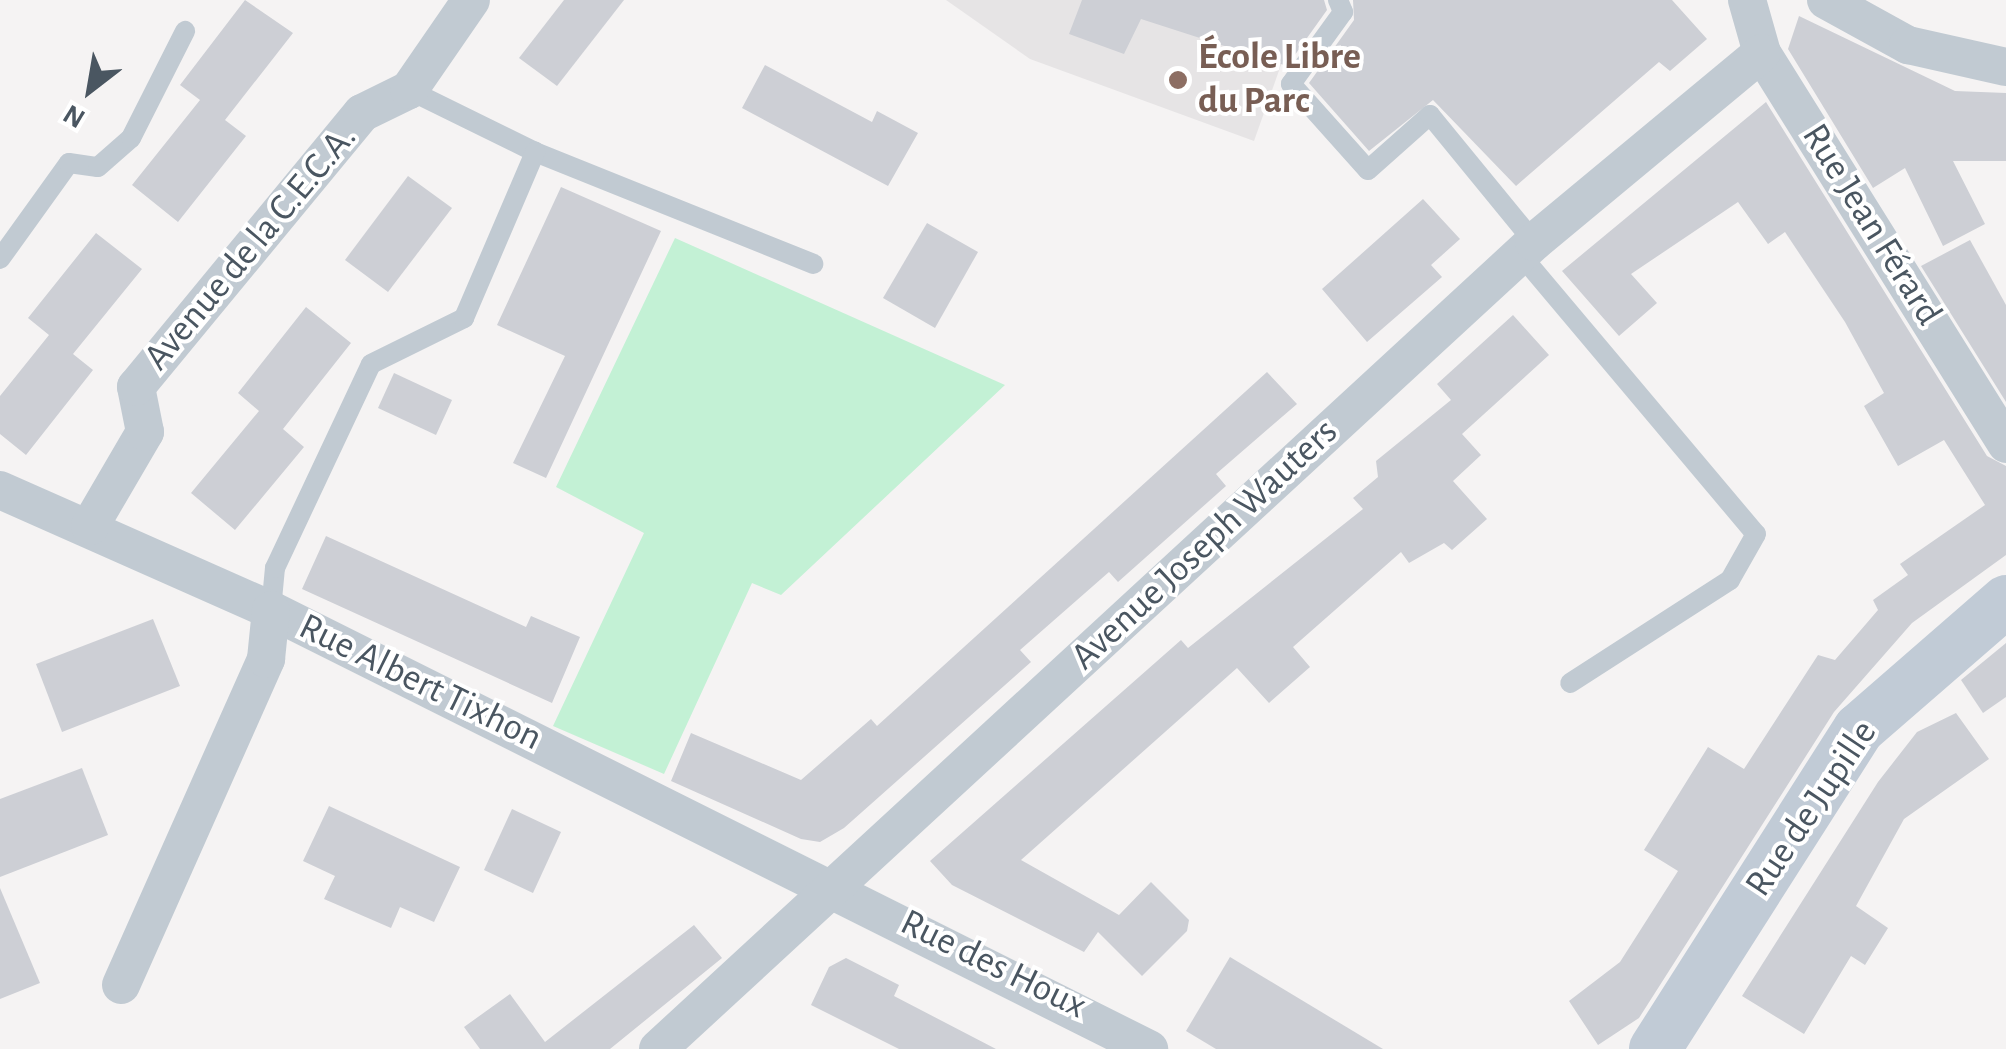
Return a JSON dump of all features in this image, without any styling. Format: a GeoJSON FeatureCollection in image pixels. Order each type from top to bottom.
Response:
{"type":"FeatureCollection","features":[{"type":"Feature","properties":{"kind":"street","name":"Avenue de la C.E.C.A."},"geometry":{"type":"LineString","coordinates":[[90,526],[145,432],[136,387],[362,114],[408,90],[471,0]]}},
{"type":"Feature","properties":{"kind":"street","name":"Rue Jean Férard"},"geometry":{"type":"LineString","coordinates":[[1747,0],[1762,53],[2006,444]]}},
{"type":"Feature","properties":{"kind":"street"},"geometry":{"type":"LineString","coordinates":[[1826,0],[1908,45],[2006,67]]}},
{"type":"Feature","properties":{"kind":"street","name":"Avenue Joseph Wauters"},"geometry":{"type":"LineString","coordinates":[[658,1049],[1527,248],[1762,53]]}},
{"type":"Feature","properties":{"kind":"street","name":"Rue Albert Tixhon"},"geometry":{"type":"LineString","coordinates":[[0,490],[90,526],[271,610],[834,886]]}},
{"type":"Feature","properties":{"kind":"street","name":"Rue de Jupille"},"geometry":{"type":"LineString","coordinates":[[1655,1049],[1858,728],[2006,601]]}},
{"type":"Feature","properties":{"kind":"street"},"geometry":{"type":"LineString","coordinates":[[122,985],[266,659],[271,610]]}},
{"type":"Feature","properties":{"kind":"street","name":"Rue des Houx"},"geometry":{"type":"LineString","coordinates":[[834,886],[1149,1049]]}},
{"type":"Feature","properties":{"kind":"lane"},"geometry":{"type":"LineString","coordinates":[[1338,0],[1343,12],[1292,84],[1368,170],[1430,115],[1527,248],[1756,534],[1730,580],[1570,683]]}},
{"type":"Feature","properties":{"kind":"lane"},"geometry":{"type":"LineString","coordinates":[[0,259],[69,163],[98,167],[131,138],[184,31]]}},
{"type":"Feature","properties":{"kind":"lane"},"geometry":{"type":"LineString","coordinates":[[408,90],[536,152],[813,264]]}},
{"type":"Feature","properties":{"kind":"lane"},"geometry":{"type":"LineString","coordinates":[[271,610],[274,568],[371,364],[464,318],[536,152]]}},
{"type":"Feature","properties":{"kind":"shaded area","name":"École Libre du Parc"},"geometry":{"type":"Polygon","coordinates":[[[946,0],[1304,0],[1254,141],[1030,59],[946,0]]]}},
{"type":"Feature","properties":{"kind":"green space"},"geometry":{"type":"Polygon","coordinates":[[[675,238],[1005,385],[781,595],[752,583],[664,774],[553,726],[644,533],[556,487],[675,238]]]}},
{"type":"Feature","properties":{"kind":"building"},"geometry":{"type":"Polygon","coordinates":[[[245,0],[293,33],[225,120],[246,136],[178,222],[132,185],[200,100],[180,85],[245,0]]]}},
{"type":"Feature","properties":{"kind":"building"},"geometry":{"type":"Polygon","coordinates":[[[564,0],[624,0],[557,86],[519,58],[564,0]]]}},
{"type":"Feature","properties":{"kind":"building"},"geometry":{"type":"Polygon","coordinates":[[[1082,0],[1324,0],[1327,10],[1287,66],[1141,19],[1124,54],[1069,34],[1082,0]]]}},
{"type":"Feature","properties":{"kind":"building"},"geometry":{"type":"Polygon","coordinates":[[[1353,0],[1672,0],[1707,39],[1670,71],[1659,62],[1516,186],[1433,100],[1369,151],[1309,83],[1354,20],[1353,0]]]}},
{"type":"Feature","properties":{"kind":"building"},"geometry":{"type":"Polygon","coordinates":[[[1799,16],[1955,91],[2006,93],[2006,161],[1953,161],[1985,224],[1943,246],[1905,168],[1873,188],[1788,49],[1799,16]]]}},
{"type":"Feature","properties":{"kind":"building"},"geometry":{"type":"Polygon","coordinates":[[[765,65],[872,122],[877,111],[918,133],[888,186],[742,108],[765,65]]]}},
{"type":"Feature","properties":{"kind":"building"},"geometry":{"type":"Polygon","coordinates":[[[1766,102],[1987,456],[2006,466],[2006,555],[1912,623],[1834,712],[1639,1018],[1598,1045],[1569,1001],[1620,962],[1678,871],[1644,850],[1708,747],[1744,769],[1818,655],[1835,660],[1878,610],[1873,600],[1908,575],[1900,564],[1985,505],[1944,440],[1898,466],[1864,406],[1884,393],[1845,322],[1785,232],[1768,244],[1738,202],[1631,274],[1657,303],[1619,336],[1562,271],[1766,102]]]}},
{"type":"Feature","properties":{"kind":"building"},"geometry":{"type":"Polygon","coordinates":[[[408,176],[452,208],[388,292],[345,260],[408,176]]]}},
{"type":"Feature","properties":{"kind":"building"},"geometry":{"type":"Polygon","coordinates":[[[561,187],[661,231],[546,478],[513,463],[565,356],[497,325],[561,187]]]}},
{"type":"Feature","properties":{"kind":"building"},"geometry":{"type":"Polygon","coordinates":[[[1423,199],[1460,239],[1431,265],[1442,277],[1367,342],[1322,289],[1423,199]]]}},
{"type":"Feature","properties":{"kind":"building"},"geometry":{"type":"Polygon","coordinates":[[[927,223],[978,252],[935,328],[883,298],[927,223]]]}},
{"type":"Feature","properties":{"kind":"building"},"geometry":{"type":"Polygon","coordinates":[[[96,233],[142,269],[73,354],[93,370],[26,455],[0,434],[0,396],[49,335],[28,318],[96,233]]]}},
{"type":"Feature","properties":{"kind":"building"},"geometry":{"type":"Polygon","coordinates":[[[1970,240],[2006,305],[2006,402],[1921,266],[1970,240]]]}},
{"type":"Feature","properties":{"kind":"building"},"geometry":{"type":"Polygon","coordinates":[[[306,307],[351,343],[283,429],[304,447],[235,530],[191,493],[259,411],[238,393],[306,307]]]}},
{"type":"Feature","properties":{"kind":"building"},"geometry":{"type":"Polygon","coordinates":[[[1513,315],[1549,355],[1462,434],[1481,455],[1453,481],[1487,519],[1452,550],[1444,543],[1409,563],[1401,552],[1293,647],[1310,667],[1269,703],[1237,668],[1021,860],[1119,915],[1151,882],[1189,920],[1187,931],[1142,976],[1098,932],[1084,952],[952,885],[930,861],[1181,640],[1188,648],[1363,509],[1353,498],[1378,477],[1376,461],[1451,400],[1437,384],[1513,315]]]}},
{"type":"Feature","properties":{"kind":"building"},"geometry":{"type":"Polygon","coordinates":[[[1267,372],[1297,404],[1216,474],[1226,486],[1118,582],[1109,572],[1020,650],[1031,662],[844,828],[820,842],[801,839],[671,781],[691,733],[801,780],[871,719],[877,726],[1267,372]]]}},
{"type":"Feature","properties":{"kind":"building"},"geometry":{"type":"Polygon","coordinates":[[[394,373],[452,400],[436,435],[378,408],[394,373]]]}},
{"type":"Feature","properties":{"kind":"building"},"geometry":{"type":"Polygon","coordinates":[[[326,536],[526,627],[531,616],[580,637],[552,703],[302,589],[326,536]]]}},
{"type":"Feature","properties":{"kind":"building"},"geometry":{"type":"Polygon","coordinates":[[[153,619],[180,686],[62,732],[36,664],[153,619]]]}},
{"type":"Feature","properties":{"kind":"building"},"geometry":{"type":"Polygon","coordinates":[[[2006,643],[2006,697],[1983,713],[1961,680],[2006,643]]]}},
{"type":"Feature","properties":{"kind":"building"},"geometry":{"type":"Polygon","coordinates":[[[1956,713],[1989,759],[1904,819],[1856,906],[1888,928],[1865,965],[1851,956],[1804,1034],[1742,996],[1878,782],[1917,732],[1956,713]]]}},
{"type":"Feature","properties":{"kind":"building"},"geometry":{"type":"Polygon","coordinates":[[[82,768],[108,835],[0,877],[0,799],[82,768]]]}},
{"type":"Feature","properties":{"kind":"building"},"geometry":{"type":"Polygon","coordinates":[[[329,806],[460,867],[434,922],[400,907],[391,928],[324,899],[335,876],[303,861],[329,806]]]}},
{"type":"Feature","properties":{"kind":"building"},"geometry":{"type":"Polygon","coordinates":[[[512,809],[561,832],[533,893],[484,870],[512,809]]]}},
{"type":"Feature","properties":{"kind":"building"},"geometry":{"type":"Polygon","coordinates":[[[0,888],[40,983],[0,999],[0,888]]]}},
{"type":"Feature","properties":{"kind":"building"},"geometry":{"type":"Polygon","coordinates":[[[694,925],[722,958],[610,1049],[480,1049],[464,1027],[510,994],[545,1042],[694,925]]]}},
{"type":"Feature","properties":{"kind":"building"},"geometry":{"type":"Polygon","coordinates":[[[1230,957],[1383,1049],[1216,1049],[1186,1031],[1230,957]]]}},
{"type":"Feature","properties":{"kind":"building"},"geometry":{"type":"Polygon","coordinates":[[[846,958],[899,985],[894,996],[996,1049],[899,1049],[811,1005],[829,967],[846,958]]]}},
{"type":"Feature","properties":{"kind":"place","name":"École Libre du Parc"},"geometry":{"type":"Point","coordinates":[1178,80]}}]}
